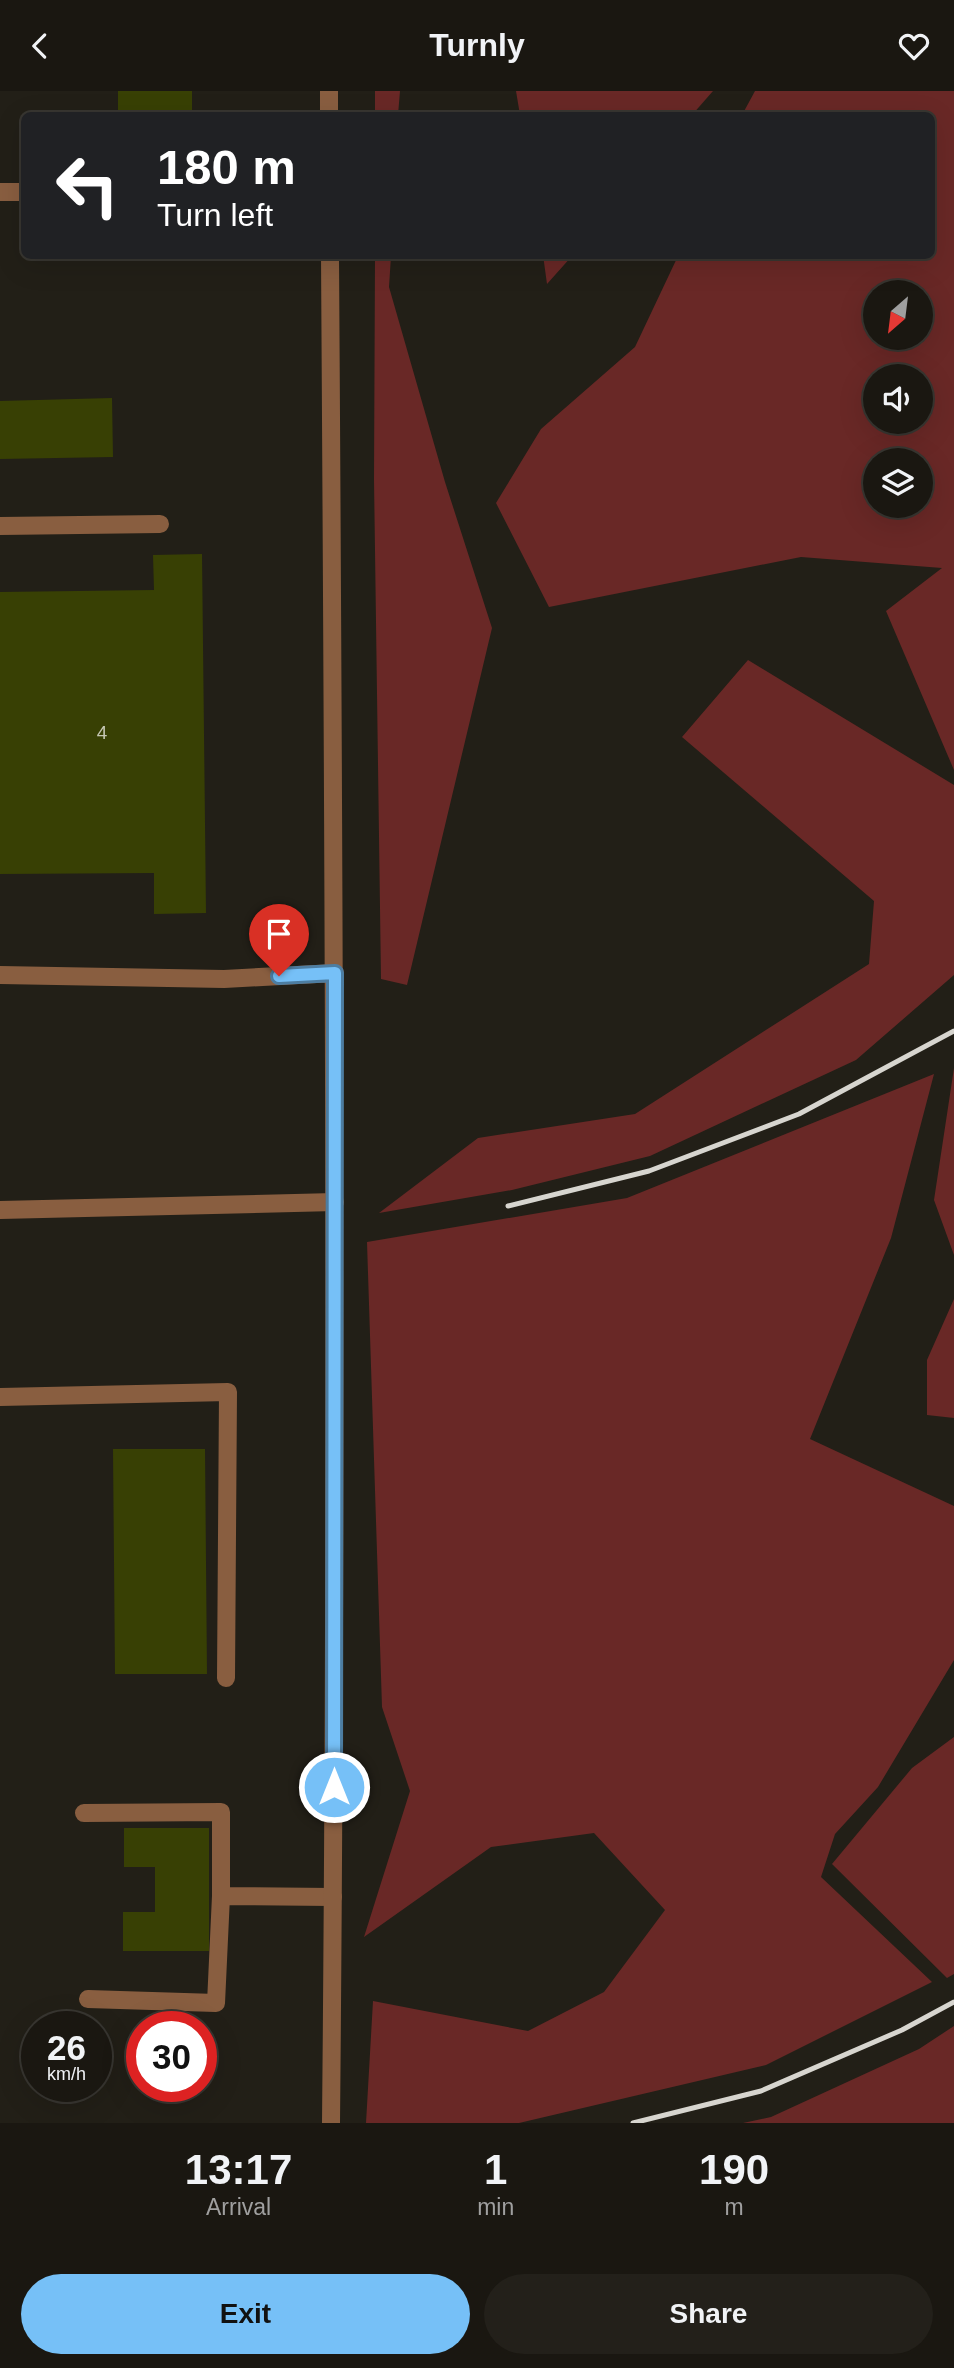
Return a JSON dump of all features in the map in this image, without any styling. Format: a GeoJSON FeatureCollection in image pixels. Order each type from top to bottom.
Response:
{"type":"FeatureCollection","features":[{"type":"Feature","properties":{"kind":"street"},"geometry":{"type":"LineString","coordinates":[[329,91],[329,112]]}},
{"type":"Feature","properties":{"kind":"street"},"geometry":{"type":"LineString","coordinates":[[0,192],[21,192]]}},
{"type":"Feature","properties":{"kind":"street"},"geometry":{"type":"LineString","coordinates":[[330,259],[335,973],[331,2123]]}},
{"type":"Feature","properties":{"kind":"street"},"geometry":{"type":"LineString","coordinates":[[0,526],[160,524]]}},
{"type":"Feature","properties":{"kind":"street"},"geometry":{"type":"LineString","coordinates":[[0,975],[224,979],[335,973]]}},
{"type":"Feature","properties":{"kind":"street"},"geometry":{"type":"LineString","coordinates":[[0,1210],[335,1202]]}},
{"type":"Feature","properties":{"kind":"street"},"geometry":{"type":"LineString","coordinates":[[0,1397],[228,1392],[226,1678]]}},
{"type":"Feature","properties":{"kind":"street"},"geometry":{"type":"LineString","coordinates":[[84,1813],[221,1812],[221,1896],[216,2003],[88,1999]]}},
{"type":"Feature","properties":{"kind":"street"},"geometry":{"type":"LineString","coordinates":[[221,1896],[333,1897]]}},
{"type":"Feature","properties":{"kind":"shaded area"},"geometry":{"type":"Polygon","coordinates":[[[375,91],[400,91],[398,112],[375,112],[375,91]]]}},
{"type":"Feature","properties":{"kind":"shaded area"},"geometry":{"type":"Polygon","coordinates":[[[516,91],[713,91],[695,112],[520,112],[516,91]]]}},
{"type":"Feature","properties":{"kind":"shaded area"},"geometry":{"type":"Polygon","coordinates":[[[755,91],[954,91],[954,770],[886,611],[942,568],[801,557],[549,607],[496,503],[541,429],[635,347],[677,259],[935,259],[935,112],[744,112],[755,91]]]}},
{"type":"Feature","properties":{"kind":"shaded area"},"geometry":{"type":"Polygon","coordinates":[[[375,259],[391,259],[389,287],[445,482],[492,628],[407,985],[381,979],[374,479],[375,259]]]}},
{"type":"Feature","properties":{"kind":"shaded area"},"geometry":{"type":"Polygon","coordinates":[[[544,259],[569,259],[547,284],[544,259]]]}},
{"type":"Feature","properties":{"kind":"shaded area"},"geometry":{"type":"Polygon","coordinates":[[[748,660],[954,785],[954,975],[856,1060],[650,1156],[512,1190],[379,1213],[478,1138],[635,1114],[869,964],[874,901],[682,737],[748,660]]]}},
{"type":"Feature","properties":{"kind":"shaded area"},"geometry":{"type":"Polygon","coordinates":[[[954,1068],[954,1255],[934,1200],[954,1068]]]}},
{"type":"Feature","properties":{"kind":"shaded area"},"geometry":{"type":"Polygon","coordinates":[[[934,1074],[891,1238],[810,1439],[954,1506],[954,1660],[878,1787],[835,1834],[821,1877],[932,1982],[766,2065],[519,2123],[366,2123],[373,2001],[528,2031],[604,1992],[665,1910],[594,1833],[491,1847],[364,1937],[410,1791],[382,1707],[367,1242],[627,1198],[934,1074]]]}},
{"type":"Feature","properties":{"kind":"shaded area"},"geometry":{"type":"Polygon","coordinates":[[[954,1299],[954,1418],[927,1415],[927,1360],[954,1299]]]}},
{"type":"Feature","properties":{"kind":"shaded area"},"geometry":{"type":"Polygon","coordinates":[[[954,1737],[954,1974],[947,1978],[832,1864],[912,1768],[954,1737]]]}},
{"type":"Feature","properties":{"kind":"shaded area"},"geometry":{"type":"Polygon","coordinates":[[[954,2026],[954,2123],[743,2123],[771,2117],[919,2049],[954,2026]]]}},
{"type":"Feature","properties":{"kind":"building"},"geometry":{"type":"Polygon","coordinates":[[[118,91],[192,91],[192,112],[118,112],[118,91]]]}},
{"type":"Feature","properties":{"kind":"building"},"geometry":{"type":"Polygon","coordinates":[[[112,398],[113,457],[0,459],[0,401],[112,398]]]}},
{"type":"Feature","properties":{"kind":"building"},"geometry":{"type":"Polygon","coordinates":[[[202,554],[206,913],[154,914],[154,873],[0,874],[0,592],[154,590],[153,555],[202,554]]]}},
{"type":"Feature","properties":{"kind":"building"},"geometry":{"type":"Polygon","coordinates":[[[113,1449],[205,1449],[207,1674],[115,1674],[113,1449]]]}},
{"type":"Feature","properties":{"kind":"building"},"geometry":{"type":"Polygon","coordinates":[[[124,1828],[209,1828],[209,1951],[123,1951],[123,1912],[155,1912],[155,1867],[124,1867],[124,1828]]]}},
{"type":"Feature","properties":{"kind":"railway"},"geometry":{"type":"LineString","coordinates":[[508,1206],[649,1171],[799,1114],[954,1031]]}},
{"type":"Feature","properties":{"kind":"railway"},"geometry":{"type":"LineString","coordinates":[[633,2123],[761,2091],[902,2030],[954,2002]]}},
{"type":"Feature","properties":{"kind":"route"},"geometry":{"type":"LineString","coordinates":[[279,976],[335,973],[334,1787]]}}]}
